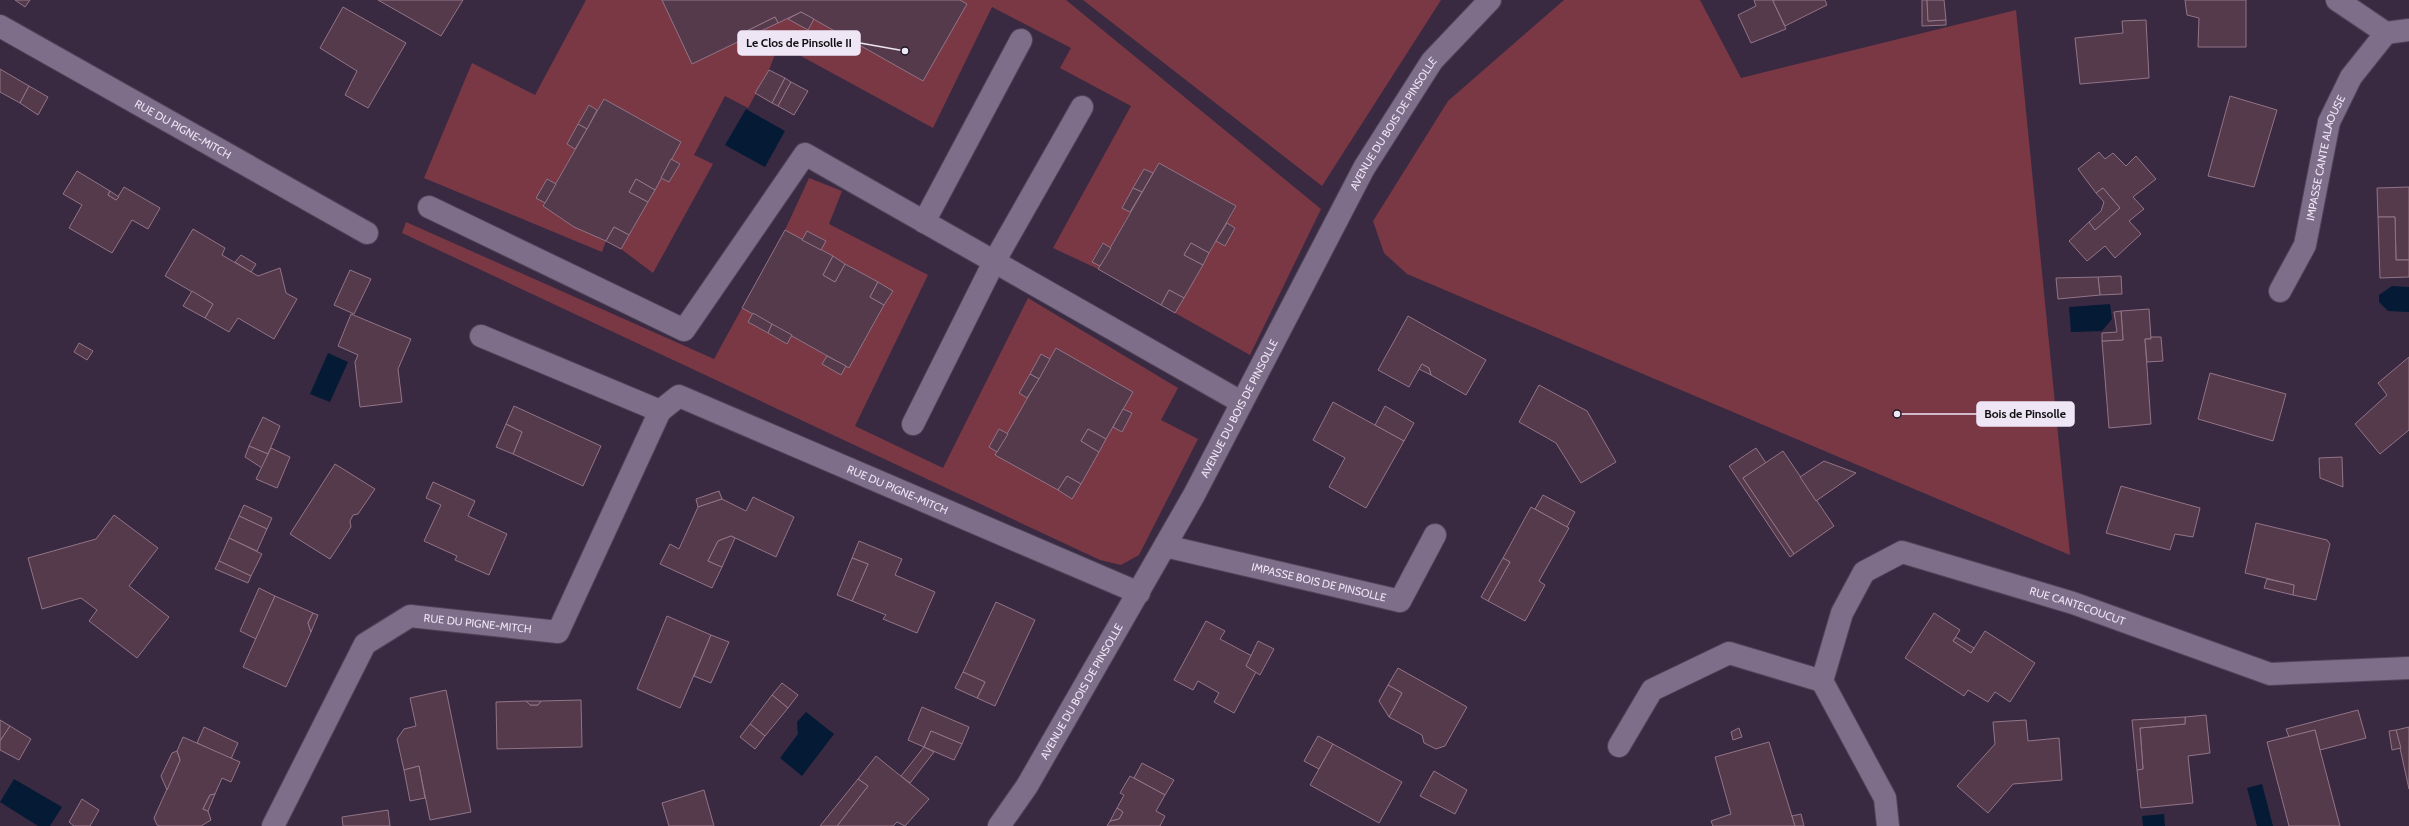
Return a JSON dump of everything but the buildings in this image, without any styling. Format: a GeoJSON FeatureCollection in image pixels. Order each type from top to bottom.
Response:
{"type":"FeatureCollection","features":[{"type":"Feature","properties":{"kind":"street","name":"AVENUE DU BOIS DE PINSOLLE"},"geometry":{"type":"LineString","coordinates":[[998,826],[1027,786],[1165,546],[1364,168],[1432,61],[1490,0]]}},
{"type":"Feature","properties":{"kind":"street"},"geometry":{"type":"LineString","coordinates":[[2337,0],[2386,33],[2409,30]]}},
{"type":"Feature","properties":{"kind":"street","name":"RUE DU PIGNE-MITCH"},"geometry":{"type":"LineString","coordinates":[[0,26],[366,233]]}},
{"type":"Feature","properties":{"kind":"street","name":"IMPASSE CANTE ALAOUSE"},"geometry":{"type":"LineString","coordinates":[[2280,291],[2305,246],[2329,122],[2351,77],[2386,33]]}},
{"type":"Feature","properties":{"kind":"street"},"geometry":{"type":"LineString","coordinates":[[924,222],[1021,40]]}},
{"type":"Feature","properties":{"kind":"street"},"geometry":{"type":"LineString","coordinates":[[913,424],[994,262],[1082,107]]}},
{"type":"Feature","properties":{"kind":"street"},"geometry":{"type":"LineString","coordinates":[[429,207],[684,330],[805,154],[1241,402]]}},
{"type":"Feature","properties":{"kind":"street"},"geometry":{"type":"LineString","coordinates":[[481,336],[660,411]]}},
{"type":"Feature","properties":{"kind":"street","name":"RUE DU PIGNE-MITCH"},"geometry":{"type":"LineString","coordinates":[[273,826],[365,644],[410,616],[558,632],[660,411],[679,396],[1139,592]]}},
{"type":"Feature","properties":{"kind":"street","name":"IMPASSE BOIS DE PINSOLLE"},"geometry":{"type":"LineString","coordinates":[[1165,546],[1400,601],[1435,535]]}},
{"type":"Feature","properties":{"kind":"street","name":"RUE CANTECOUCUT"},"geometry":{"type":"LineString","coordinates":[[1822,681],[1842,613],[1864,572],[1902,552],[2073,603],[2270,674],[2409,668]]}},
{"type":"Feature","properties":{"kind":"street"},"geometry":{"type":"LineString","coordinates":[[1619,746],[1652,690],[1729,653],[1822,681],[1885,798],[1888,826]]}},
{"type":"Feature","properties":{"kind":"shaded area"},"geometry":{"type":"Polygon","coordinates":[[[586,0],[1066,0],[1321,209],[1250,355],[1175,313],[1216,241],[1225,246],[1235,228],[1227,223],[1236,206],[1159,163],[1153,173],[1144,169],[1122,208],[1130,212],[1111,248],[1102,243],[1092,261],[1100,266],[1098,269],[1053,248],[1131,106],[1060,68],[1071,48],[992,7],[933,128],[779,44],[769,70],[748,108],[725,96],[694,155],[713,164],[653,273],[621,249],[661,178],[669,182],[680,164],[671,159],[681,142],[604,99],[597,110],[589,105],[567,144],[575,149],[556,184],[547,179],[543,206],[574,227],[606,241],[602,252],[424,178],[472,63],[535,95],[586,0]]]}},
{"type":"Feature","properties":{"kind":"shaded area"},"geometry":{"type":"Polygon","coordinates":[[[1083,0],[1441,0],[1322,186],[1083,0]]]}},
{"type":"Feature","properties":{"kind":"shaded area"},"geometry":{"type":"Polygon","coordinates":[[[1564,0],[1700,0],[1741,78],[2016,10],[2070,555],[1407,274],[1384,253],[1373,221],[1448,101],[1564,0]]]}},
{"type":"Feature","properties":{"kind":"shaded area"},"geometry":{"type":"Polygon","coordinates":[[[809,178],[842,191],[829,224],[928,275],[855,426],[943,468],[1028,298],[1178,388],[1161,420],[1198,439],[1139,555],[1121,565],[1100,560],[402,233],[406,222],[714,359],[742,308],[753,313],[748,322],[787,344],[792,335],[827,356],[822,364],[841,374],[846,366],[849,367],[892,291],[821,250],[826,241],[807,231],[802,240],[785,230],[809,178]]]}},
{"type":"Feature","properties":{"kind":"water"},"geometry":{"type":"Polygon","coordinates":[[[746,109],[785,131],[765,167],[725,145],[746,109]]]}},
{"type":"Feature","properties":{"kind":"water"},"geometry":{"type":"Polygon","coordinates":[[[2392,286],[2409,287],[2409,312],[2388,311],[2379,302],[2379,295],[2392,286]]]}},
{"type":"Feature","properties":{"kind":"water"},"geometry":{"type":"Polygon","coordinates":[[[2110,304],[2112,319],[2102,331],[2071,332],[2069,307],[2110,304]]]}},
{"type":"Feature","properties":{"kind":"water"},"geometry":{"type":"Polygon","coordinates":[[[328,353],[348,362],[330,402],[310,394],[328,353]]]}},
{"type":"Feature","properties":{"kind":"water"},"geometry":{"type":"Polygon","coordinates":[[[806,712],[834,734],[802,776],[780,758],[798,734],[797,722],[806,712]]]}},
{"type":"Feature","properties":{"kind":"water"},"geometry":{"type":"Polygon","coordinates":[[[14,779],[62,807],[50,826],[38,826],[0,802],[14,779]]]}},
{"type":"Feature","properties":{"kind":"water"},"geometry":{"type":"Polygon","coordinates":[[[2262,784],[2273,826],[2257,826],[2247,788],[2262,784]]]}},
{"type":"Feature","properties":{"kind":"water"},"geometry":{"type":"Polygon","coordinates":[[[2164,814],[2165,826],[2143,826],[2142,816],[2164,814]]]}},
{"type":"Feature","properties":{"kind":"place","name":"Le Clos de Pinsolle II"},"geometry":{"type":"Point","coordinates":[905,51]}},
{"type":"Feature","properties":{"kind":"place","name":"Bois de Pinsolle"},"geometry":{"type":"Point","coordinates":[1897,414]}}]}
